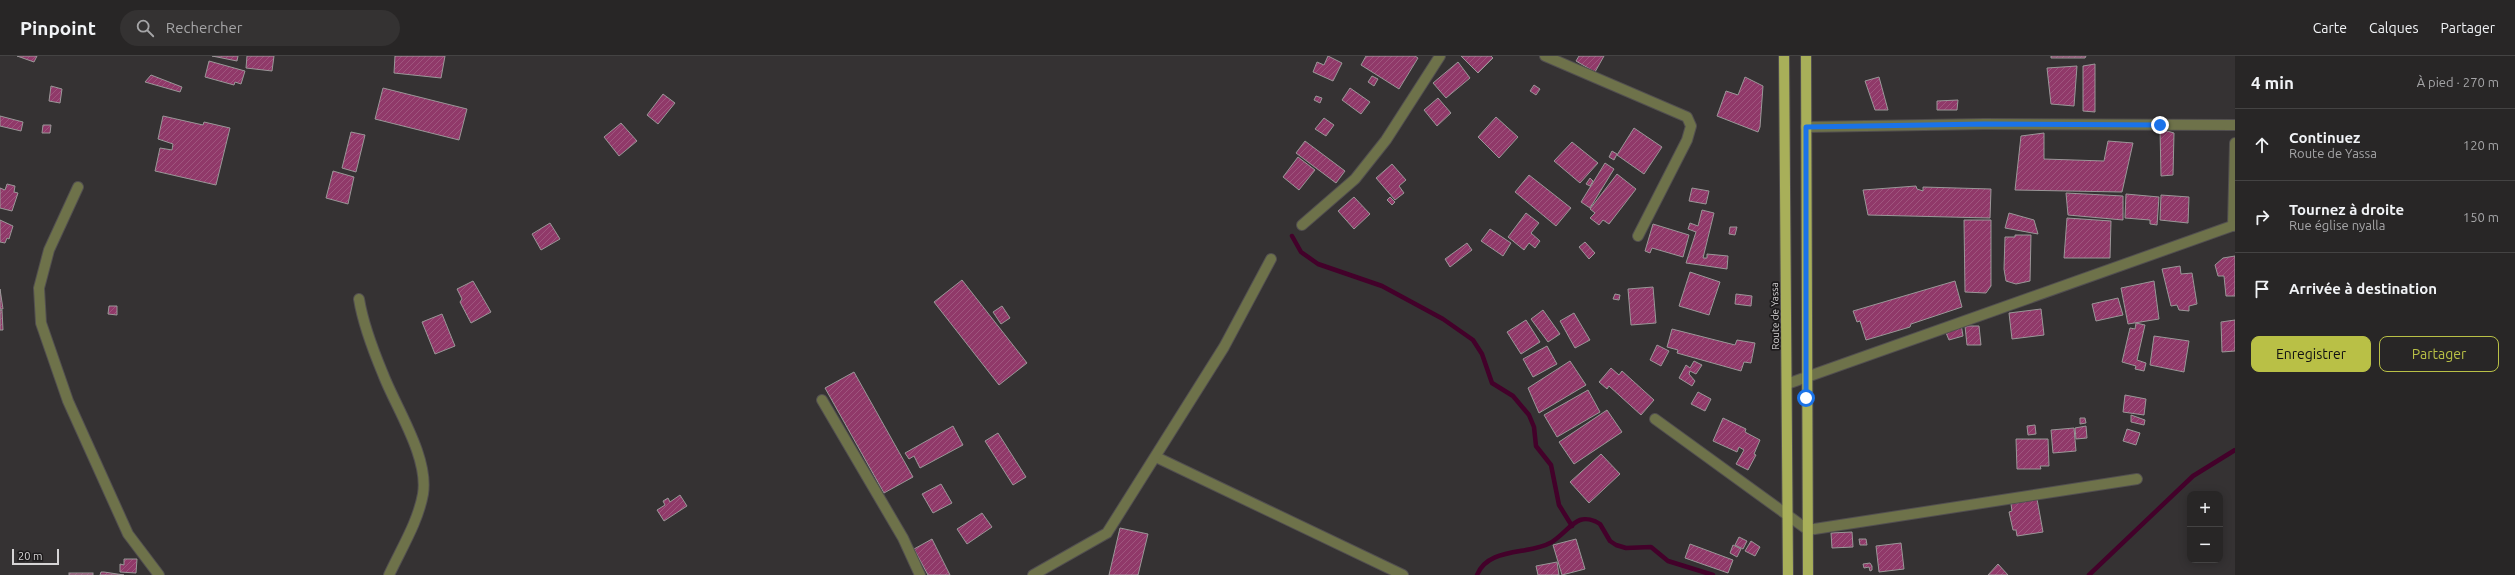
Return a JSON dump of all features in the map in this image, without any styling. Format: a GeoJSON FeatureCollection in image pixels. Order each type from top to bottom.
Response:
{"type":"FeatureCollection","features":[{"type":"Feature","properties":{"kind":"main road","name":"Route de Yassa"},"geometry":{"type":"LineString","coordinates":[[1784,56],[1788,575]]}},
{"type":"Feature","properties":{"kind":"main road"},"geometry":{"type":"LineString","coordinates":[[1806,56],[1806,378],[1808,575]]}},
{"type":"Feature","properties":{"kind":"street"},"geometry":{"type":"LineString","coordinates":[[1302,225],[1359,173],[1386,140],[1440,56]]}},
{"type":"Feature","properties":{"kind":"street"},"geometry":{"type":"LineString","coordinates":[[1545,56],[1687,117],[1691,126],[1686,140],[1638,236]]}},
{"type":"Feature","properties":{"kind":"street"},"geometry":{"type":"LineString","coordinates":[[1806,127],[1984,124],[2235,125]]}},
{"type":"Feature","properties":{"kind":"street"},"geometry":{"type":"LineString","coordinates":[[1787,384],[2234,225],[2235,143]]}},
{"type":"Feature","properties":{"kind":"street"},"geometry":{"type":"LineString","coordinates":[[78,187],[49,250],[39,288],[41,323],[68,401],[128,534],[159,575]]}},
{"type":"Feature","properties":{"kind":"street"},"geometry":{"type":"LineString","coordinates":[[1033,575],[1107,533],[1224,347],[1271,259]]}},
{"type":"Feature","properties":{"kind":"street"},"geometry":{"type":"LineString","coordinates":[[359,299],[362,313],[382,374],[418,454],[424,475],[423,494],[413,525],[389,575]]}},
{"type":"Feature","properties":{"kind":"street"},"geometry":{"type":"LineString","coordinates":[[822,400],[903,538],[920,575]]}},
{"type":"Feature","properties":{"kind":"street"},"geometry":{"type":"LineString","coordinates":[[1655,419],[1808,530],[2137,479]]}},
{"type":"Feature","properties":{"kind":"street"},"geometry":{"type":"LineString","coordinates":[[1156,457],[1403,575]]}},
{"type":"Feature","properties":{"kind":"building"},"geometry":{"type":"Polygon","coordinates":[[[17,56],[37,56],[34,62],[17,56]]]}},
{"type":"Feature","properties":{"kind":"building"},"geometry":{"type":"Polygon","coordinates":[[[212,56],[238,56],[237,61],[212,56]]]}},
{"type":"Feature","properties":{"kind":"building"},"geometry":{"type":"Polygon","coordinates":[[[247,56],[274,56],[272,71],[246,68],[247,56]]]}},
{"type":"Feature","properties":{"kind":"building"},"geometry":{"type":"Polygon","coordinates":[[[395,56],[445,56],[441,78],[394,73],[395,56]]]}},
{"type":"Feature","properties":{"kind":"building"},"geometry":{"type":"Polygon","coordinates":[[[1328,56],[1342,63],[1333,81],[1313,72],[1317,62],[1324,65],[1328,56]]]}},
{"type":"Feature","properties":{"kind":"building"},"geometry":{"type":"Polygon","coordinates":[[[1366,56],[1415,56],[1418,58],[1399,89],[1361,65],[1366,56]]]}},
{"type":"Feature","properties":{"kind":"building"},"geometry":{"type":"Polygon","coordinates":[[[1461,56],[1491,56],[1493,58],[1478,73],[1461,56]]]}},
{"type":"Feature","properties":{"kind":"building"},"geometry":{"type":"Polygon","coordinates":[[[1579,56],[1604,56],[1595,72],[1576,61],[1579,56]]]}},
{"type":"Feature","properties":{"kind":"building"},"geometry":{"type":"Polygon","coordinates":[[[2051,56],[2086,56],[2085,58],[2051,58],[2051,56]]]}},
{"type":"Feature","properties":{"kind":"building"},"geometry":{"type":"Polygon","coordinates":[[[209,61],[245,71],[241,84],[235,82],[234,85],[205,77],[209,61]]]}},
{"type":"Feature","properties":{"kind":"building"},"geometry":{"type":"Polygon","coordinates":[[[1458,62],[1470,78],[1446,98],[1433,83],[1458,62]]]}},
{"type":"Feature","properties":{"kind":"building"},"geometry":{"type":"Polygon","coordinates":[[[2095,64],[2095,112],[2083,111],[2083,66],[2095,64]]]}},
{"type":"Feature","properties":{"kind":"building"},"geometry":{"type":"Polygon","coordinates":[[[2077,66],[2074,106],[2051,104],[2047,68],[2077,66]]]}},
{"type":"Feature","properties":{"kind":"building"},"geometry":{"type":"Polygon","coordinates":[[[151,75],[182,87],[180,92],[145,82],[151,75]]]}},
{"type":"Feature","properties":{"kind":"building"},"geometry":{"type":"Polygon","coordinates":[[[1372,76],[1378,79],[1374,86],[1368,82],[1372,76]]]}},
{"type":"Feature","properties":{"kind":"building"},"geometry":{"type":"Polygon","coordinates":[[[1745,77],[1763,86],[1760,127],[1758,132],[1717,116],[1726,91],[1738,95],[1745,77]]]}},
{"type":"Feature","properties":{"kind":"building"},"geometry":{"type":"Polygon","coordinates":[[[1879,77],[1888,110],[1875,110],[1865,81],[1879,77]]]}},
{"type":"Feature","properties":{"kind":"building"},"geometry":{"type":"Polygon","coordinates":[[[1534,85],[1540,89],[1536,95],[1530,91],[1534,85]]]}},
{"type":"Feature","properties":{"kind":"building"},"geometry":{"type":"Polygon","coordinates":[[[51,86],[62,89],[60,103],[49,101],[51,86]]]}},
{"type":"Feature","properties":{"kind":"building"},"geometry":{"type":"Polygon","coordinates":[[[383,88],[467,109],[459,140],[375,119],[383,88]]]}},
{"type":"Feature","properties":{"kind":"building"},"geometry":{"type":"Polygon","coordinates":[[[1350,88],[1370,102],[1361,114],[1342,100],[1350,88]]]}},
{"type":"Feature","properties":{"kind":"building"},"geometry":{"type":"Polygon","coordinates":[[[663,94],[675,103],[658,124],[647,115],[663,94]]]}},
{"type":"Feature","properties":{"kind":"building"},"geometry":{"type":"Polygon","coordinates":[[[1316,96],[1322,98],[1320,103],[1314,100],[1316,96]]]}},
{"type":"Feature","properties":{"kind":"building"},"geometry":{"type":"Polygon","coordinates":[[[1438,98],[1451,113],[1437,126],[1424,110],[1438,98]]]}},
{"type":"Feature","properties":{"kind":"building"},"geometry":{"type":"Polygon","coordinates":[[[1958,100],[1957,110],[1937,110],[1937,101],[1958,100]]]}},
{"type":"Feature","properties":{"kind":"building"},"geometry":{"type":"Polygon","coordinates":[[[0,116],[23,122],[21,131],[0,126],[0,116]]]}},
{"type":"Feature","properties":{"kind":"building"},"geometry":{"type":"Polygon","coordinates":[[[163,116],[203,125],[204,122],[230,128],[216,185],[155,171],[160,148],[172,150],[173,144],[158,139],[163,116]]]}},
{"type":"Feature","properties":{"kind":"building"},"geometry":{"type":"Polygon","coordinates":[[[1496,117],[1518,137],[1499,158],[1478,137],[1496,117]]]}},
{"type":"Feature","properties":{"kind":"building"},"geometry":{"type":"Polygon","coordinates":[[[1324,118],[1334,125],[1326,136],[1315,129],[1324,118]]]}},
{"type":"Feature","properties":{"kind":"building"},"geometry":{"type":"Polygon","coordinates":[[[621,123],[637,141],[619,156],[604,137],[621,123]]]}},
{"type":"Feature","properties":{"kind":"building"},"geometry":{"type":"Polygon","coordinates":[[[43,125],[51,125],[50,133],[42,133],[43,125]]]}},
{"type":"Feature","properties":{"kind":"building"},"geometry":{"type":"Polygon","coordinates":[[[1634,128],[1662,147],[1644,174],[1617,155],[1634,128]]]}},
{"type":"Feature","properties":{"kind":"building"},"geometry":{"type":"Polygon","coordinates":[[[2160,129],[2174,133],[2173,175],[2161,176],[2160,129]]]}},
{"type":"Feature","properties":{"kind":"building"},"geometry":{"type":"Polygon","coordinates":[[[351,132],[365,135],[356,172],[342,168],[351,132]]]}},
{"type":"Feature","properties":{"kind":"building"},"geometry":{"type":"Polygon","coordinates":[[[2044,133],[2044,159],[2104,161],[2108,141],[2133,143],[2122,192],[2015,190],[2021,136],[2044,133]]]}},
{"type":"Feature","properties":{"kind":"building"},"geometry":{"type":"Polygon","coordinates":[[[1305,141],[1345,171],[1336,183],[1296,153],[1305,141]]]}},
{"type":"Feature","properties":{"kind":"building"},"geometry":{"type":"Polygon","coordinates":[[[1572,142],[1598,163],[1580,183],[1554,161],[1572,142]]]}},
{"type":"Feature","properties":{"kind":"building"},"geometry":{"type":"Polygon","coordinates":[[[1612,151],[1617,154],[1614,160],[1609,157],[1612,151]]]}},
{"type":"Feature","properties":{"kind":"building"},"geometry":{"type":"Polygon","coordinates":[[[1298,157],[1315,170],[1299,190],[1283,177],[1298,157]]]}},
{"type":"Feature","properties":{"kind":"building"},"geometry":{"type":"Polygon","coordinates":[[[1605,163],[1614,169],[1590,208],[1581,202],[1605,163]]]}},
{"type":"Feature","properties":{"kind":"building"},"geometry":{"type":"Polygon","coordinates":[[[1392,164],[1406,180],[1399,186],[1404,193],[1395,200],[1376,178],[1392,164]]]}},
{"type":"Feature","properties":{"kind":"building"},"geometry":{"type":"Polygon","coordinates":[[[333,171],[354,177],[348,204],[326,198],[333,171]]]}},
{"type":"Feature","properties":{"kind":"building"},"geometry":{"type":"Polygon","coordinates":[[[1617,174],[1636,189],[1609,224],[1603,220],[1599,225],[1590,218],[1595,213],[1590,209],[1617,174]]]}},
{"type":"Feature","properties":{"kind":"building"},"geometry":{"type":"Polygon","coordinates":[[[1529,175],[1571,208],[1556,226],[1515,192],[1529,175]]]}},
{"type":"Feature","properties":{"kind":"building"},"geometry":{"type":"Polygon","coordinates":[[[1590,178],[1593,181],[1590,186],[1586,184],[1590,178]]]}},
{"type":"Feature","properties":{"kind":"building"},"geometry":{"type":"Polygon","coordinates":[[[7,184],[15,186],[14,192],[18,193],[12,211],[0,208],[0,188],[5,190],[7,184]]]}},
{"type":"Feature","properties":{"kind":"building"},"geometry":{"type":"Polygon","coordinates":[[[1916,186],[1917,189],[1923,191],[1923,187],[1991,189],[1990,218],[1868,215],[1863,190],[1916,186]]]}},
{"type":"Feature","properties":{"kind":"building"},"geometry":{"type":"Polygon","coordinates":[[[1692,188],[1709,191],[1706,204],[1689,201],[1692,188]]]}},
{"type":"Feature","properties":{"kind":"building"},"geometry":{"type":"Polygon","coordinates":[[[2066,193],[2123,196],[2123,220],[2068,215],[2066,193]]]}},
{"type":"Feature","properties":{"kind":"building"},"geometry":{"type":"Polygon","coordinates":[[[2126,194],[2159,197],[2157,225],[2150,224],[2150,220],[2125,218],[2126,194]]]}},
{"type":"Feature","properties":{"kind":"building"},"geometry":{"type":"Polygon","coordinates":[[[2161,195],[2189,197],[2188,223],[2160,220],[2161,195]]]}},
{"type":"Feature","properties":{"kind":"building"},"geometry":{"type":"Polygon","coordinates":[[[1354,197],[1370,214],[1354,229],[1338,211],[1354,197]]]}},
{"type":"Feature","properties":{"kind":"building"},"geometry":{"type":"Polygon","coordinates":[[[1390,197],[1395,202],[1392,205],[1387,200],[1390,197]]]}},
{"type":"Feature","properties":{"kind":"building"},"geometry":{"type":"Polygon","coordinates":[[[1702,210],[1714,213],[1703,258],[1707,258],[1707,254],[1728,256],[1727,269],[1686,263],[1696,232],[1688,229],[1690,223],[1698,226],[1702,210]]]}},
{"type":"Feature","properties":{"kind":"building"},"geometry":{"type":"Polygon","coordinates":[[[1526,213],[1539,223],[1531,233],[1540,241],[1535,248],[1529,243],[1524,250],[1508,237],[1526,213]]]}},
{"type":"Feature","properties":{"kind":"building"},"geometry":{"type":"Polygon","coordinates":[[[2009,213],[2034,220],[2038,234],[2005,228],[2009,213]]]}},
{"type":"Feature","properties":{"kind":"building"},"geometry":{"type":"Polygon","coordinates":[[[2067,218],[2111,221],[2110,258],[2064,258],[2067,218]]]}},
{"type":"Feature","properties":{"kind":"building"},"geometry":{"type":"Polygon","coordinates":[[[0,220],[13,226],[9,239],[7,238],[5,243],[0,242],[0,220]]]}},
{"type":"Feature","properties":{"kind":"building"},"geometry":{"type":"Polygon","coordinates":[[[1964,220],[1991,220],[1991,286],[1986,293],[1965,292],[1964,220]]]}},
{"type":"Feature","properties":{"kind":"building"},"geometry":{"type":"Polygon","coordinates":[[[550,223],[560,239],[541,250],[532,234],[550,223]]]}},
{"type":"Feature","properties":{"kind":"building"},"geometry":{"type":"Polygon","coordinates":[[[1653,224],[1689,235],[1683,257],[1652,248],[1650,253],[1645,251],[1653,224]]]}},
{"type":"Feature","properties":{"kind":"building"},"geometry":{"type":"Polygon","coordinates":[[[1730,227],[1737,227],[1735,235],[1729,234],[1730,227]]]}},
{"type":"Feature","properties":{"kind":"building"},"geometry":{"type":"Polygon","coordinates":[[[1490,229],[1511,243],[1503,256],[1481,241],[1490,229]]]}},
{"type":"Feature","properties":{"kind":"building"},"geometry":{"type":"Polygon","coordinates":[[[2015,235],[2031,235],[2030,281],[2016,284],[2006,281],[2004,269],[2005,237],[2015,237],[2015,235]]]}},
{"type":"Feature","properties":{"kind":"building"},"geometry":{"type":"Polygon","coordinates":[[[1585,242],[1595,253],[1589,259],[1579,247],[1585,242]]]}},
{"type":"Feature","properties":{"kind":"building"},"geometry":{"type":"Polygon","coordinates":[[[1467,243],[1472,250],[1450,267],[1445,259],[1467,243]]]}},
{"type":"Feature","properties":{"kind":"building"},"geometry":{"type":"Polygon","coordinates":[[[2235,256],[2235,296],[2226,296],[2224,276],[2218,276],[2215,265],[2223,258],[2235,256]]]}},
{"type":"Feature","properties":{"kind":"building"},"geometry":{"type":"Polygon","coordinates":[[[2180,266],[2181,274],[2192,273],[2197,304],[2189,306],[2189,311],[2179,310],[2177,305],[2171,306],[2162,269],[2180,266]]]}},
{"type":"Feature","properties":{"kind":"building"},"geometry":{"type":"Polygon","coordinates":[[[1690,272],[1720,282],[1709,315],[1679,306],[1690,272]]]}},
{"type":"Feature","properties":{"kind":"building"},"geometry":{"type":"Polygon","coordinates":[[[962,280],[1027,363],[999,385],[934,302],[962,280]]]}},
{"type":"Feature","properties":{"kind":"building"},"geometry":{"type":"Polygon","coordinates":[[[473,281],[491,312],[471,323],[460,302],[462,299],[457,289],[473,281]]]}},
{"type":"Feature","properties":{"kind":"building"},"geometry":{"type":"Polygon","coordinates":[[[1955,281],[1962,307],[1911,324],[1910,327],[1866,340],[1860,321],[1857,322],[1853,311],[1955,281]]]}},
{"type":"Feature","properties":{"kind":"building"},"geometry":{"type":"Polygon","coordinates":[[[2154,281],[2159,319],[2128,324],[2121,288],[2154,281]]]}},
{"type":"Feature","properties":{"kind":"building"},"geometry":{"type":"Polygon","coordinates":[[[1653,287],[1656,323],[1631,325],[1628,289],[1653,287]]]}},
{"type":"Feature","properties":{"kind":"building"},"geometry":{"type":"Polygon","coordinates":[[[0,289],[3,309],[0,309],[0,289]]]}},
{"type":"Feature","properties":{"kind":"building"},"geometry":{"type":"Polygon","coordinates":[[[1615,294],[1620,295],[1619,300],[1613,299],[1615,294]]]}},
{"type":"Feature","properties":{"kind":"building"},"geometry":{"type":"Polygon","coordinates":[[[1736,294],[1752,296],[1751,306],[1735,304],[1736,294]]]}},
{"type":"Feature","properties":{"kind":"building"},"geometry":{"type":"Polygon","coordinates":[[[2118,298],[2123,315],[2096,321],[2092,304],[2118,298]]]}},
{"type":"Feature","properties":{"kind":"building"},"geometry":{"type":"Polygon","coordinates":[[[109,306],[117,306],[117,315],[108,314],[109,306]]]}},
{"type":"Feature","properties":{"kind":"building"},"geometry":{"type":"Polygon","coordinates":[[[1002,306],[1010,318],[1001,324],[993,312],[1002,306]]]}},
{"type":"Feature","properties":{"kind":"building"},"geometry":{"type":"Polygon","coordinates":[[[2041,309],[2044,335],[2012,339],[2009,313],[2041,309]]]}},
{"type":"Feature","properties":{"kind":"building"},"geometry":{"type":"Polygon","coordinates":[[[0,310],[2,310],[3,330],[0,330],[0,310]]]}},
{"type":"Feature","properties":{"kind":"building"},"geometry":{"type":"Polygon","coordinates":[[[1543,310],[1560,334],[1548,342],[1531,319],[1543,310]]]}},
{"type":"Feature","properties":{"kind":"building"},"geometry":{"type":"Polygon","coordinates":[[[1574,313],[1590,340],[1575,348],[1560,321],[1574,313]]]}},
{"type":"Feature","properties":{"kind":"building"},"geometry":{"type":"Polygon","coordinates":[[[442,314],[455,346],[435,354],[422,322],[442,314]]]}},
{"type":"Feature","properties":{"kind":"building"},"geometry":{"type":"Polygon","coordinates":[[[1526,320],[1540,342],[1521,354],[1507,332],[1526,320]]]}},
{"type":"Feature","properties":{"kind":"building"},"geometry":{"type":"Polygon","coordinates":[[[2235,320],[2235,351],[2222,352],[2221,322],[2235,320]]]}},
{"type":"Feature","properties":{"kind":"building"},"geometry":{"type":"Polygon","coordinates":[[[2136,323],[2145,325],[2137,360],[2146,363],[2144,371],[2135,369],[2136,366],[2122,362],[2130,328],[2135,329],[2136,323]]]}},
{"type":"Feature","properties":{"kind":"building"},"geometry":{"type":"Polygon","coordinates":[[[1961,324],[1963,336],[1949,340],[1944,328],[1961,324]]]}},
{"type":"Feature","properties":{"kind":"building"},"geometry":{"type":"Polygon","coordinates":[[[1965,326],[1979,326],[1981,345],[1967,345],[1965,326]]]}},
{"type":"Feature","properties":{"kind":"building"},"geometry":{"type":"Polygon","coordinates":[[[1672,329],[1735,345],[1737,340],[1755,343],[1751,363],[1744,362],[1741,371],[1677,353],[1678,350],[1667,347],[1672,329]]]}},
{"type":"Feature","properties":{"kind":"building"},"geometry":{"type":"Polygon","coordinates":[[[2154,336],[2189,341],[2184,372],[2150,365],[2154,336]]]}},
{"type":"Feature","properties":{"kind":"building"},"geometry":{"type":"Polygon","coordinates":[[[1657,345],[1669,351],[1661,366],[1650,360],[1657,345]]]}},
{"type":"Feature","properties":{"kind":"building"},"geometry":{"type":"Polygon","coordinates":[[[1547,346],[1557,364],[1533,377],[1523,359],[1547,346]]]}},
{"type":"Feature","properties":{"kind":"building"},"geometry":{"type":"Polygon","coordinates":[[[1570,361],[1586,385],[1539,413],[1528,388],[1570,361]]]}},
{"type":"Feature","properties":{"kind":"building"},"geometry":{"type":"Polygon","coordinates":[[[1694,361],[1702,365],[1696,374],[1690,371],[1689,374],[1695,381],[1692,386],[1679,378],[1686,365],[1690,368],[1694,361]]]}},
{"type":"Feature","properties":{"kind":"building"},"geometry":{"type":"Polygon","coordinates":[[[1611,368],[1619,375],[1622,371],[1654,400],[1641,415],[1609,386],[1607,389],[1599,382],[1611,368]]]}},
{"type":"Feature","properties":{"kind":"building"},"geometry":{"type":"Polygon","coordinates":[[[854,372],[913,477],[884,493],[825,388],[854,372]]]}},
{"type":"Feature","properties":{"kind":"building"},"geometry":{"type":"Polygon","coordinates":[[[1588,390],[1600,412],[1557,437],[1544,415],[1588,390]]]}},
{"type":"Feature","properties":{"kind":"building"},"geometry":{"type":"Polygon","coordinates":[[[1698,392],[1711,399],[1705,411],[1691,404],[1698,392]]]}},
{"type":"Feature","properties":{"kind":"building"},"geometry":{"type":"Polygon","coordinates":[[[2125,395],[2146,399],[2144,415],[2123,412],[2125,395]]]}},
{"type":"Feature","properties":{"kind":"building"},"geometry":{"type":"Polygon","coordinates":[[[1607,410],[1622,432],[1574,464],[1559,442],[1607,410]]]}},
{"type":"Feature","properties":{"kind":"building"},"geometry":{"type":"Polygon","coordinates":[[[2131,415],[2145,420],[2144,425],[2131,422],[2131,415]]]}},
{"type":"Feature","properties":{"kind":"building"},"geometry":{"type":"Polygon","coordinates":[[[1723,418],[1746,429],[1745,432],[1760,440],[1754,454],[1756,455],[1748,470],[1736,464],[1744,450],[1739,447],[1737,452],[1713,441],[1723,418]]]}},
{"type":"Feature","properties":{"kind":"building"},"geometry":{"type":"Polygon","coordinates":[[[2080,418],[2085,418],[2086,423],[2080,424],[2080,418]]]}},
{"type":"Feature","properties":{"kind":"building"},"geometry":{"type":"Polygon","coordinates":[[[2035,425],[2036,434],[2028,435],[2027,426],[2035,425]]]}},
{"type":"Feature","properties":{"kind":"building"},"geometry":{"type":"Polygon","coordinates":[[[953,426],[963,445],[920,468],[914,456],[909,459],[905,453],[953,426]]]}},
{"type":"Feature","properties":{"kind":"building"},"geometry":{"type":"Polygon","coordinates":[[[2086,426],[2087,438],[2076,439],[2075,428],[2086,426]]]}},
{"type":"Feature","properties":{"kind":"building"},"geometry":{"type":"Polygon","coordinates":[[[2074,428],[2076,451],[2053,453],[2051,430],[2074,428]]]}},
{"type":"Feature","properties":{"kind":"building"},"geometry":{"type":"Polygon","coordinates":[[[2127,429],[2140,433],[2136,445],[2123,441],[2127,429]]]}},
{"type":"Feature","properties":{"kind":"building"},"geometry":{"type":"Polygon","coordinates":[[[998,433],[1026,477],[1013,485],[985,441],[998,433]]]}},
{"type":"Feature","properties":{"kind":"building"},"geometry":{"type":"Polygon","coordinates":[[[2016,439],[2048,439],[2049,466],[2040,466],[2041,469],[2017,469],[2016,439]]]}},
{"type":"Feature","properties":{"kind":"building"},"geometry":{"type":"Polygon","coordinates":[[[1601,454],[1620,474],[1589,503],[1570,482],[1601,454]]]}},
{"type":"Feature","properties":{"kind":"building"},"geometry":{"type":"Polygon","coordinates":[[[941,484],[952,503],[933,513],[922,494],[941,484]]]}},
{"type":"Feature","properties":{"kind":"building"},"geometry":{"type":"Polygon","coordinates":[[[680,495],[687,506],[664,521],[657,510],[665,505],[663,501],[668,498],[670,502],[680,495]]]}},
{"type":"Feature","properties":{"kind":"building"},"geometry":{"type":"Polygon","coordinates":[[[2037,499],[2043,532],[2017,536],[2016,530],[2013,530],[2009,512],[2012,511],[2011,504],[2037,499]]]}},
{"type":"Feature","properties":{"kind":"building"},"geometry":{"type":"Polygon","coordinates":[[[982,513],[992,527],[967,544],[957,529],[982,513]]]}},
{"type":"Feature","properties":{"kind":"building"},"geometry":{"type":"Polygon","coordinates":[[[1120,528],[1148,534],[1138,575],[1109,575],[1120,528]]]}},
{"type":"Feature","properties":{"kind":"building"},"geometry":{"type":"Polygon","coordinates":[[[1852,532],[1853,547],[1832,548],[1831,533],[1852,532]]]}},
{"type":"Feature","properties":{"kind":"building"},"geometry":{"type":"Polygon","coordinates":[[[1739,537],[1747,541],[1743,549],[1735,545],[1739,537]]]}},
{"type":"Feature","properties":{"kind":"building"},"geometry":{"type":"Polygon","coordinates":[[[932,539],[950,575],[928,575],[914,549],[932,539]]]}},
{"type":"Feature","properties":{"kind":"building"},"geometry":{"type":"Polygon","coordinates":[[[1576,539],[1585,569],[1562,575],[1553,545],[1576,539]]]}},
{"type":"Feature","properties":{"kind":"building"},"geometry":{"type":"Polygon","coordinates":[[[1859,539],[1866,539],[1867,545],[1860,545],[1859,539]]]}},
{"type":"Feature","properties":{"kind":"building"},"geometry":{"type":"Polygon","coordinates":[[[1751,541],[1760,547],[1755,556],[1745,551],[1751,541]]]}},
{"type":"Feature","properties":{"kind":"building"},"geometry":{"type":"Polygon","coordinates":[[[1901,543],[1904,569],[1879,572],[1876,546],[1901,543]]]}},
{"type":"Feature","properties":{"kind":"building"},"geometry":{"type":"Polygon","coordinates":[[[1690,544],[1733,560],[1728,573],[1685,558],[1690,544]]]}},
{"type":"Feature","properties":{"kind":"building"},"geometry":{"type":"Polygon","coordinates":[[[1733,545],[1741,549],[1737,557],[1730,553],[1733,545]]]}},
{"type":"Feature","properties":{"kind":"building"},"geometry":{"type":"Polygon","coordinates":[[[124,559],[137,559],[136,573],[120,572],[120,564],[124,565],[124,559]]]}},
{"type":"Feature","properties":{"kind":"building"},"geometry":{"type":"Polygon","coordinates":[[[1557,562],[1559,575],[1538,575],[1536,566],[1557,562]]]}},
{"type":"Feature","properties":{"kind":"building"},"geometry":{"type":"Polygon","coordinates":[[[1870,563],[1872,570],[1870,571],[1869,567],[1864,568],[1863,564],[1870,563]]]}},
{"type":"Feature","properties":{"kind":"building"},"geometry":{"type":"Polygon","coordinates":[[[1998,564],[2008,575],[1988,575],[1998,564]]]}},
{"type":"Feature","properties":{"kind":"building"},"geometry":{"type":"Polygon","coordinates":[[[101,572],[104,572],[124,575],[100,575],[101,572]]]}},
{"type":"Feature","properties":{"kind":"building"},"geometry":{"type":"Polygon","coordinates":[[[69,573],[93,573],[93,575],[69,575],[69,573]]]}},
{"type":"Feature","properties":{"kind":"waterway"},"geometry":{"type":"LineString","coordinates":[[1292,236],[1301,252],[1318,264],[1382,286],[1443,319],[1473,340],[1482,354],[1492,383],[1513,396],[1529,415],[1534,427],[1536,446],[1551,465],[1559,505],[1572,526]]}},
{"type":"Feature","properties":{"kind":"waterway"},"geometry":{"type":"LineString","coordinates":[[2089,575],[2193,476],[2235,450]]}},
{"type":"Feature","properties":{"kind":"waterway"},"geometry":{"type":"LineString","coordinates":[[1477,575],[1482,566],[1490,560],[1509,553],[1541,547],[1558,538],[1569,527],[1580,520],[1585,519],[1593,520],[1600,524],[1610,541],[1616,545],[1626,548],[1651,547],[1668,561],[1713,575]]}},
{"type":"Feature","properties":{"kind":"route"},"geometry":{"type":"LineString","coordinates":[[1806,398],[1806,127],[1984,124],[2160,125]]}}]}
